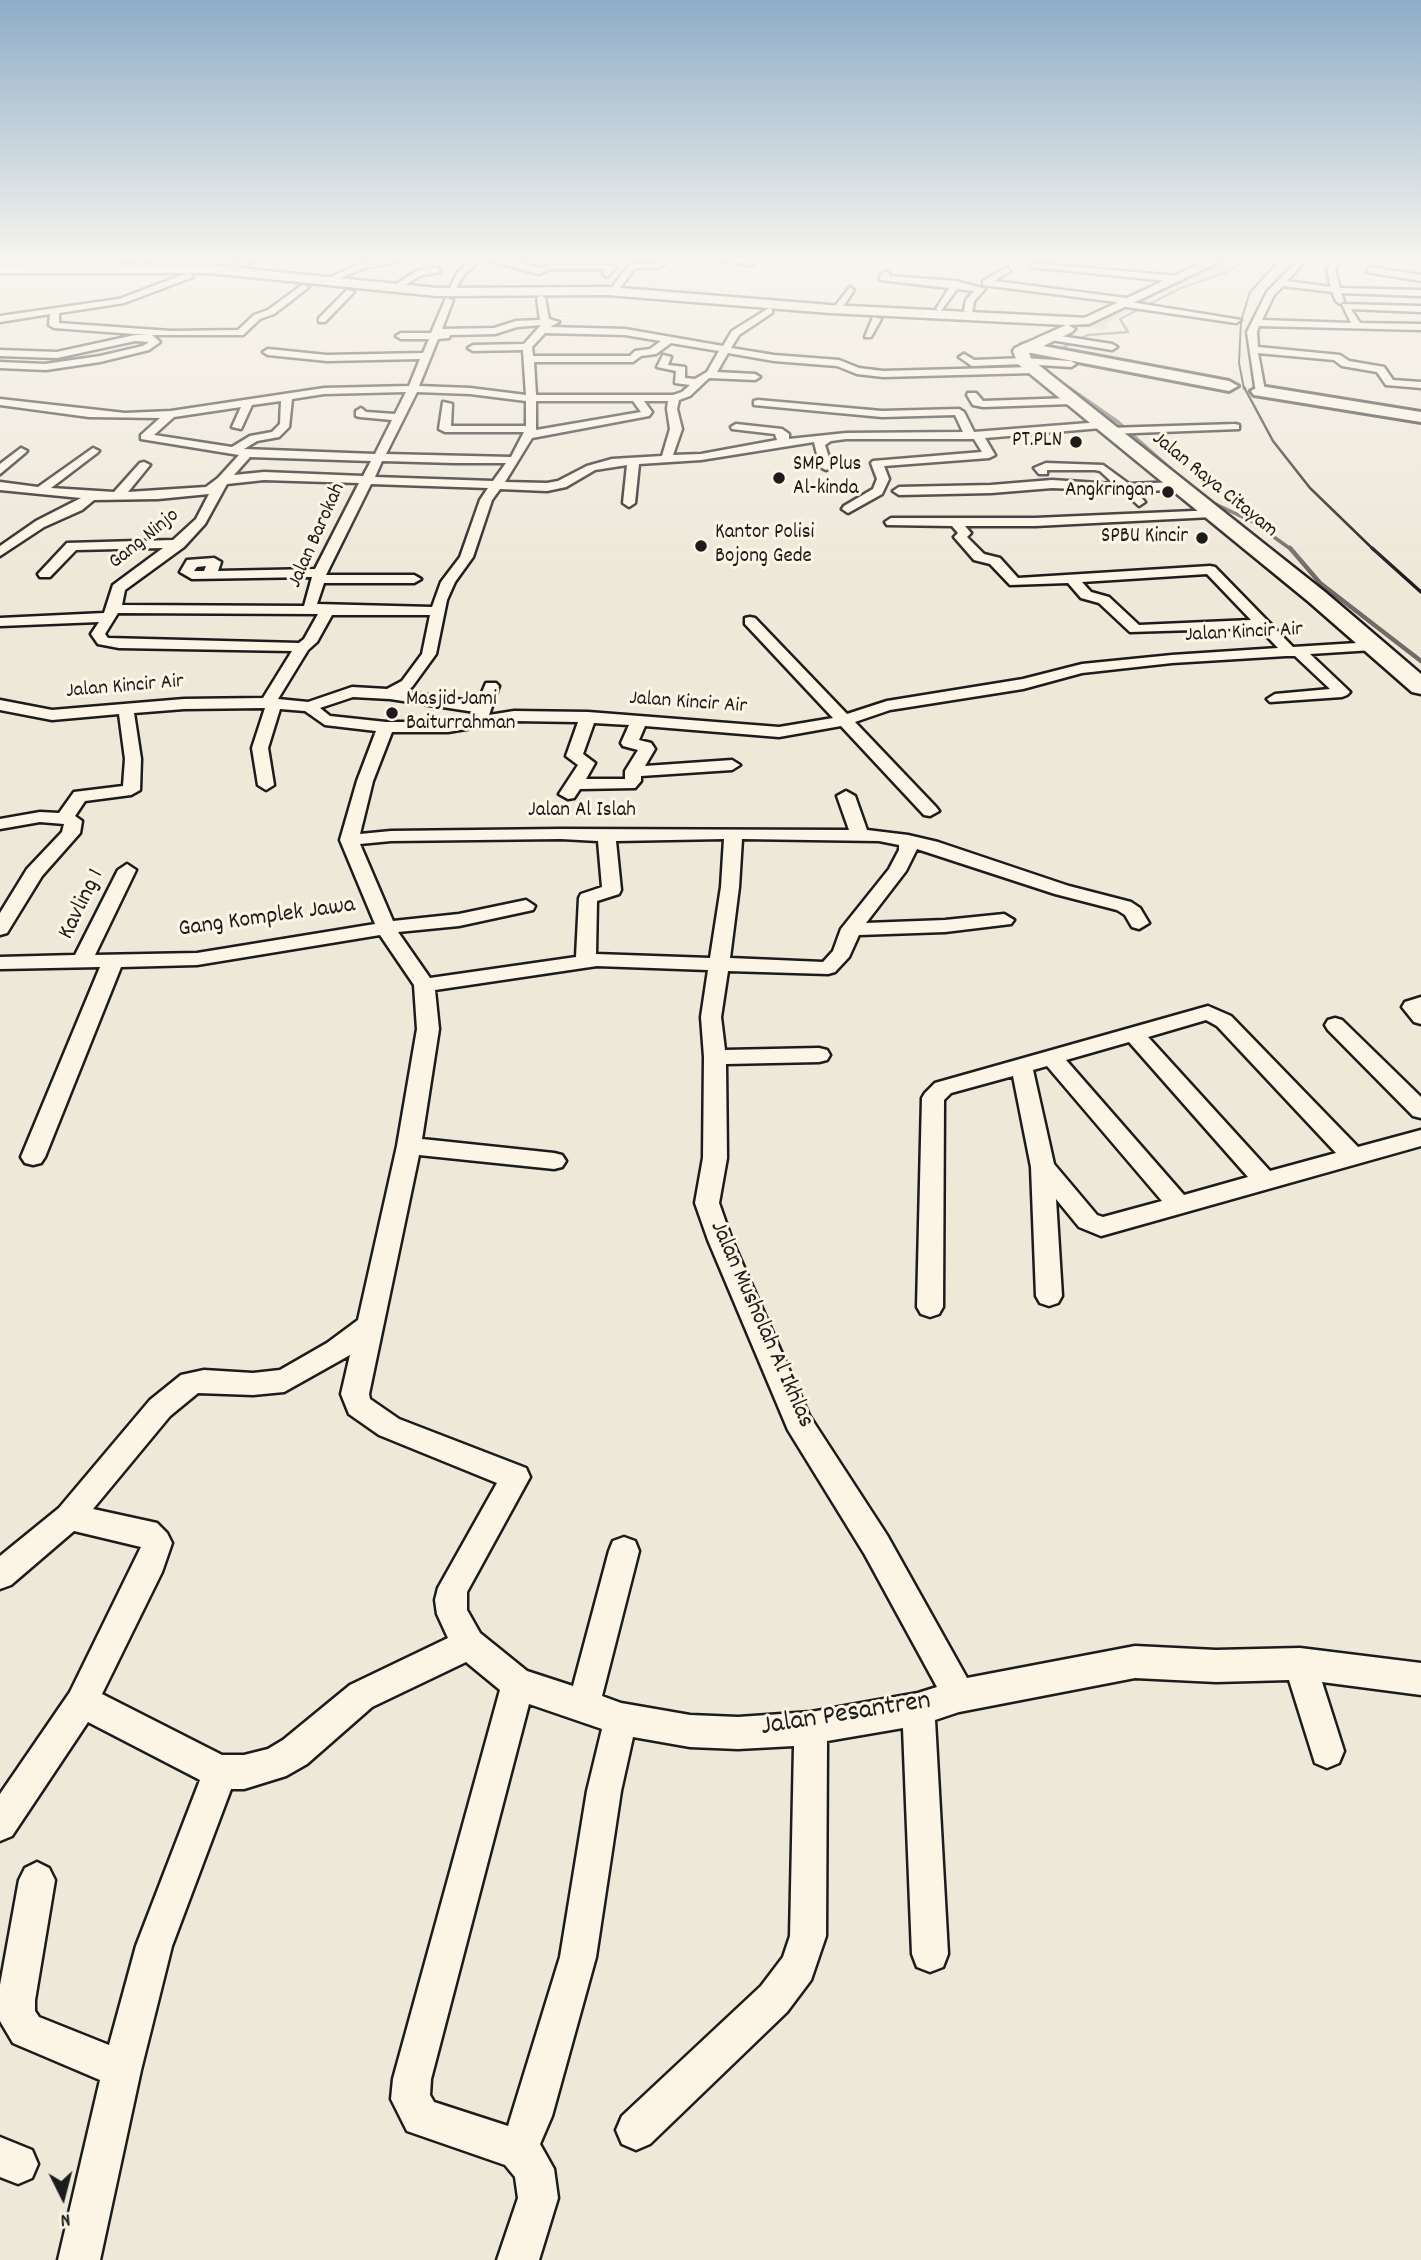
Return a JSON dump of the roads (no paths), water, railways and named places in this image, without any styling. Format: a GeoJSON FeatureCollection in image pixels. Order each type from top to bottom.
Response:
{"type":"FeatureCollection","features":[{"type":"Feature","properties":{"kind":"highway"},"geometry":{"type":"LineString","coordinates":[[1093,365],[1229,386]]}},
{"type":"Feature","properties":{"kind":"highway"},"geometry":{"type":"LineString","coordinates":[[1260,391],[1421,417]]}},
{"type":"Feature","properties":{"kind":"main road","name":"Jalan Raya Citayam"},"geometry":{"type":"LineString","coordinates":[[1053,365],[1071,401],[1110,429],[1421,687]]}},
{"type":"Feature","properties":{"kind":"street"},"geometry":{"type":"LineString","coordinates":[[4,366],[54,365]]}},
{"type":"Feature","properties":{"kind":"street"},"geometry":{"type":"LineString","coordinates":[[366,482],[423,365]]}},
{"type":"Feature","properties":{"kind":"street"},"geometry":{"type":"LineString","coordinates":[[390,694],[407,684],[429,654],[438,611],[448,582],[466,557],[486,500],[530,432],[527,414],[531,397],[528,365]]}},
{"type":"Feature","properties":{"kind":"street"},"geometry":{"type":"LineString","coordinates":[[663,365],[662,368],[681,369],[679,381],[699,382]]}},
{"type":"Feature","properties":{"kind":"street"},"geometry":{"type":"LineString","coordinates":[[0,402],[108,416],[171,414],[324,391],[414,389],[531,397],[638,400],[674,398],[686,394],[709,375],[715,365]]}},
{"type":"Feature","properties":{"kind":"street"},"geometry":{"type":"LineString","coordinates":[[775,369],[780,365]]}},
{"type":"Feature","properties":{"kind":"street"},"geometry":{"type":"LineString","coordinates":[[845,365],[857,371],[902,375],[957,365]]}},
{"type":"Feature","properties":{"kind":"street"},"geometry":{"type":"LineString","coordinates":[[1256,365],[1260,391]]}},
{"type":"Feature","properties":{"kind":"street"},"geometry":{"type":"LineString","coordinates":[[1356,365],[1380,369],[1390,383],[1421,385]]}},
{"type":"Feature","properties":{"kind":"street"},"geometry":{"type":"LineString","coordinates":[[709,375],[755,377]]}},
{"type":"Feature","properties":{"kind":"street"},"geometry":{"type":"LineString","coordinates":[[324,391],[343,378]]}},
{"type":"Feature","properties":{"kind":"street"},"geometry":{"type":"LineString","coordinates":[[456,391],[466,379]]}},
{"type":"Feature","properties":{"kind":"street"},"geometry":{"type":"LineString","coordinates":[[972,395],[977,403],[983,404],[1071,401]]}},
{"type":"Feature","properties":{"kind":"street"},"geometry":{"type":"LineString","coordinates":[[45,420],[60,408],[68,396]]}},
{"type":"Feature","properties":{"kind":"street"},"geometry":{"type":"LineString","coordinates":[[234,451],[254,439],[273,436],[285,425],[287,397]]}},
{"type":"Feature","properties":{"kind":"street"},"geometry":{"type":"LineString","coordinates":[[666,460],[676,433],[672,410],[674,398]]}},
{"type":"Feature","properties":{"kind":"street"},"geometry":{"type":"LineString","coordinates":[[884,436],[882,414],[886,398]]}},
{"type":"Feature","properties":{"kind":"street"},"geometry":{"type":"LineString","coordinates":[[447,404],[444,428],[473,424],[530,432],[647,412],[638,400]]}},
{"type":"Feature","properties":{"kind":"street"},"geometry":{"type":"LineString","coordinates":[[237,427],[248,402]]}},
{"type":"Feature","properties":{"kind":"street"},"geometry":{"type":"LineString","coordinates":[[758,403],[882,414],[959,412],[974,436],[993,451],[988,456],[971,462],[877,463],[883,479],[878,491],[848,509]]}},
{"type":"Feature","properties":{"kind":"street"},"geometry":{"type":"LineString","coordinates":[[361,411],[360,414],[365,415],[398,416]]}},
{"type":"Feature","properties":{"kind":"street"},"geometry":{"type":"LineString","coordinates":[[171,414],[145,437],[247,453],[514,460]]}},
{"type":"Feature","properties":{"kind":"street"},"geometry":{"type":"LineString","coordinates":[[1028,417],[1038,431]]}},
{"type":"Feature","properties":{"kind":"street"},"geometry":{"type":"LineString","coordinates":[[994,423],[1002,435]]}},
{"type":"Feature","properties":{"kind":"street"},"geometry":{"type":"LineString","coordinates":[[736,427],[783,438],[974,436],[1038,431],[1235,427]]}},
{"type":"Feature","properties":{"kind":"street"},"geometry":{"type":"LineString","coordinates":[[222,481],[264,476],[366,482],[555,485],[601,465],[719,454],[803,434]]}},
{"type":"Feature","properties":{"kind":"street"},"geometry":{"type":"LineString","coordinates":[[826,467],[819,444],[836,437]]}},
{"type":"Feature","properties":{"kind":"street"},"geometry":{"type":"LineString","coordinates":[[0,470],[22,451]]}},
{"type":"Feature","properties":{"kind":"street"},"geometry":{"type":"LineString","coordinates":[[41,490],[93,452]]}},
{"type":"Feature","properties":{"kind":"street"},"geometry":{"type":"LineString","coordinates":[[0,486],[91,496],[189,493],[209,490],[222,481],[247,453]]}},
{"type":"Feature","properties":{"kind":"street"},"geometry":{"type":"LineString","coordinates":[[629,503],[633,461]]}},
{"type":"Feature","properties":{"kind":"street"},"geometry":{"type":"LineString","coordinates":[[75,465],[100,463]]}},
{"type":"Feature","properties":{"kind":"street"},"geometry":{"type":"LineString","coordinates":[[118,495],[145,465]]}},
{"type":"Feature","properties":{"kind":"street"},"geometry":{"type":"LineString","coordinates":[[1043,472],[1040,467],[1103,468],[1139,502]]}},
{"type":"Feature","properties":{"kind":"street","name":"Gang Ninjo"},"geometry":{"type":"LineString","coordinates":[[98,634],[111,613],[118,588],[179,544],[201,521],[222,481]]}},
{"type":"Feature","properties":{"kind":"street","name":"Jalan Barokah"},"geometry":{"type":"LineString","coordinates":[[366,482],[320,576],[310,605],[321,609],[438,611]]}},
{"type":"Feature","properties":{"kind":"street"},"geometry":{"type":"LineString","coordinates":[[891,522],[956,522],[1038,484],[1126,488],[1178,486]]}},
{"type":"Feature","properties":{"kind":"street"},"geometry":{"type":"LineString","coordinates":[[899,491],[988,506],[1212,513]]}},
{"type":"Feature","properties":{"kind":"street"},"geometry":{"type":"LineString","coordinates":[[0,552],[40,524],[78,507],[91,496]]}},
{"type":"Feature","properties":{"kind":"street"},"geometry":{"type":"LineString","coordinates":[[956,522],[965,533],[960,537],[979,557],[995,561],[1013,581],[1210,570],[1261,624],[1342,692],[1275,699]]}},
{"type":"Feature","properties":{"kind":"street"},"geometry":{"type":"LineString","coordinates":[[45,574],[72,546],[179,544]]}},
{"type":"Feature","properties":{"kind":"street"},"geometry":{"type":"LineString","coordinates":[[210,574],[414,579]]}},
{"type":"Feature","properties":{"kind":"street"},"geometry":{"type":"LineString","coordinates":[[1071,578],[1086,595],[1104,600],[1135,629],[1261,624]]}},
{"type":"Feature","properties":{"kind":"street"},"geometry":{"type":"LineString","coordinates":[[0,622],[111,613],[321,609],[310,642],[302,647],[271,703],[260,748],[266,785]]}},
{"type":"Feature","properties":{"kind":"street"},"geometry":{"type":"LineString","coordinates":[[750,621],[930,811]]}},
{"type":"Feature","properties":{"kind":"street"},"geometry":{"type":"LineString","coordinates":[[98,634],[103,641],[119,643],[302,647]]}},
{"type":"Feature","properties":{"kind":"street","name":"Jalan Kincir Air"},"geometry":{"type":"LineString","coordinates":[[0,705],[52,715],[184,704],[271,703],[309,707],[326,720],[386,727],[448,727],[481,716],[514,716],[588,717],[779,732],[842,721],[887,706],[1023,684],[1082,669],[1160,660],[1373,646]]}},
{"type":"Feature","properties":{"kind":"street"},"geometry":{"type":"LineString","coordinates":[[481,716],[491,686]]}},
{"type":"Feature","properties":{"kind":"street"},"geometry":{"type":"LineString","coordinates":[[309,707],[352,692],[390,694],[477,707],[481,716]]}},
{"type":"Feature","properties":{"kind":"street"},"geometry":{"type":"LineString","coordinates":[[64,818],[80,796],[131,790],[134,760],[126,710]]}},
{"type":"Feature","properties":{"kind":"street"},"geometry":{"type":"LineString","coordinates":[[588,717],[573,756],[586,760],[587,763],[571,790],[629,784],[633,781],[634,771],[647,749],[645,746],[629,743],[639,721]]}},
{"type":"Feature","properties":{"kind":"street"},"geometry":{"type":"LineString","coordinates":[[0,1575],[69,1517],[160,1408],[191,1383],[205,1381],[253,1384],[284,1381],[336,1351],[370,1325],[409,1146],[428,1029],[424,985],[414,966],[397,948],[349,840],[365,782],[386,727]]}},
{"type":"Feature","properties":{"kind":"street"},"geometry":{"type":"LineString","coordinates":[[634,771],[732,765]]}},
{"type":"Feature","properties":{"kind":"street"},"geometry":{"type":"LineString","coordinates":[[846,796],[860,835]]}},
{"type":"Feature","properties":{"kind":"street"},"geometry":{"type":"LineString","coordinates":[[0,824],[40,817],[73,821],[71,832],[34,873],[0,929]]}},
{"type":"Feature","properties":{"kind":"street","name":"Jalan Al Islah"},"geometry":{"type":"LineString","coordinates":[[349,840],[418,836],[733,833],[815,833],[908,840]]}},
{"type":"Feature","properties":{"kind":"street","name":"Jalan Musholah Al Ikhlas"},"geometry":{"type":"LineString","coordinates":[[733,833],[730,887],[710,1017],[715,1057],[715,1158],[707,1203],[720,1240],[798,1422],[876,1545],[959,1696]]}},
{"type":"Feature","properties":{"kind":"street"},"geometry":{"type":"LineString","coordinates":[[586,961],[589,898],[612,890],[606,836]]}},
{"type":"Feature","properties":{"kind":"street"},"geometry":{"type":"LineString","coordinates":[[424,985],[586,961],[819,970],[828,968],[842,953],[851,929],[897,872],[908,850],[908,840],[974,859],[1062,890],[1124,906],[1133,912],[1139,923]]}},
{"type":"Feature","properties":{"kind":"street","name":"Kavling 1"},"geometry":{"type":"LineString","coordinates":[[82,961],[127,870]]}},
{"type":"Feature","properties":{"kind":"street"},"geometry":{"type":"LineString","coordinates":[[387,928],[459,920],[526,906]]}},
{"type":"Feature","properties":{"kind":"street"},"geometry":{"type":"LineString","coordinates":[[851,929],[945,926],[1004,920]]}},
{"type":"Feature","properties":{"kind":"street","name":"Gang Komplek Jawa"},"geometry":{"type":"LineString","coordinates":[[0,963],[197,959],[387,928]]}},
{"type":"Feature","properties":{"kind":"street"},"geometry":{"type":"LineString","coordinates":[[33,1157],[113,961]]}},
{"type":"Feature","properties":{"kind":"street"},"geometry":{"type":"LineString","coordinates":[[1421,1004],[1412,1007],[1421,1017]]}},
{"type":"Feature","properties":{"kind":"street"},"geometry":{"type":"LineString","coordinates":[[930,1307],[933,1098],[943,1088],[1209,1013],[1217,1016],[1353,1157]]}},
{"type":"Feature","properties":{"kind":"street"},"geometry":{"type":"LineString","coordinates":[[1335,1025],[1421,1110]]}},
{"type":"Feature","properties":{"kind":"street"},"geometry":{"type":"LineString","coordinates":[[1134,1035],[1266,1182]]}},
{"type":"Feature","properties":{"kind":"street"},"geometry":{"type":"LineString","coordinates":[[715,1057],[818,1055]]}},
{"type":"Feature","properties":{"kind":"street"},"geometry":{"type":"LineString","coordinates":[[1052,1058],[1179,1205]]}},
{"type":"Feature","properties":{"kind":"street"},"geometry":{"type":"LineString","coordinates":[[1022,1067],[1043,1167],[1049,1296]]}},
{"type":"Feature","properties":{"kind":"street"},"geometry":{"type":"LineString","coordinates":[[1043,1167],[1093,1226],[1101,1227],[1421,1138]]}},
{"type":"Feature","properties":{"kind":"street"},"geometry":{"type":"LineString","coordinates":[[409,1146],[554,1161]]}},
{"type":"Feature","properties":{"kind":"street","name":"Jalan Pesantren"},"geometry":{"type":"LineString","coordinates":[[370,1325],[355,1394],[359,1406],[389,1427],[516,1477],[453,1588],[450,1600],[452,1614],[469,1644],[518,1684],[621,1719],[690,1731],[738,1733],[811,1728],[918,1709],[959,1696],[1135,1662],[1181,1664]]}},
{"type":"Feature","properties":{"kind":"street"},"geometry":{"type":"LineString","coordinates":[[0,1824],[81,1703],[151,1562],[157,1543],[147,1533],[69,1517]]}},
{"type":"Feature","properties":{"kind":"street"},"geometry":{"type":"LineString","coordinates":[[584,1705],[624,1551]]}},
{"type":"Feature","properties":{"kind":"street"},"geometry":{"type":"LineString","coordinates":[[81,1703],[98,1709],[220,1772],[244,1772],[274,1763],[295,1752],[361,1696],[469,1644]]}},
{"type":"Feature","properties":{"kind":"street"},"geometry":{"type":"LineString","coordinates":[[1181,1664],[1300,1664],[1421,1679]]}},
{"type":"Feature","properties":{"kind":"street"},"geometry":{"type":"LineString","coordinates":[[1300,1664],[1326,1751]]}},
{"type":"Feature","properties":{"kind":"street"},"geometry":{"type":"LineString","coordinates":[[518,1684],[412,2079],[411,2099],[421,2117],[518,2149],[534,2169],[538,2198],[518,2260]]}},
{"type":"Feature","properties":{"kind":"street"},"geometry":{"type":"LineString","coordinates":[[918,1709],[930,1954]]}},
{"type":"Feature","properties":{"kind":"street"},"geometry":{"type":"LineString","coordinates":[[518,2149],[532,2116],[578,1957],[604,1791],[621,1719]]}},
{"type":"Feature","properties":{"kind":"street"},"geometry":{"type":"LineString","coordinates":[[636,2130],[774,1999],[798,1967],[808,1936],[811,1728]]}},
{"type":"Feature","properties":{"kind":"street"},"geometry":{"type":"LineString","coordinates":[[79,2260],[122,2070],[154,1946],[220,1772]]}},
{"type":"Feature","properties":{"kind":"street"},"geometry":{"type":"LineString","coordinates":[[37,1880],[16,2000],[17,2017],[26,2030],[122,2070]]}},
{"type":"Feature","properties":{"kind":"waterway"},"geometry":{"type":"LineString","coordinates":[[1043,365],[1071,389]]}},
{"type":"Feature","properties":{"kind":"waterway"},"geometry":{"type":"LineString","coordinates":[[1068,387],[1118,422],[1190,486]]}},
{"type":"Feature","properties":{"kind":"waterway"},"geometry":{"type":"LineString","coordinates":[[1203,498],[1253,522],[1291,549]]}},
{"type":"Feature","properties":{"kind":"waterway"},"geometry":{"type":"LineString","coordinates":[[1291,549],[1320,583],[1421,661]]}},
{"type":"Feature","properties":{"kind":"railway"},"geometry":{"type":"LineString","coordinates":[[1239,365],[1244,389]]}},
{"type":"Feature","properties":{"kind":"railway"},"geometry":{"type":"LineString","coordinates":[[1244,387],[1273,441],[1310,488],[1374,550]]}},
{"type":"Feature","properties":{"kind":"railway"},"geometry":{"type":"LineString","coordinates":[[1372,548],[1421,592]]}},
{"type":"Feature","properties":{"kind":"place","name":"PT.PLN"},"geometry":{"type":"Point","coordinates":[1076,442]}},
{"type":"Feature","properties":{"kind":"place","name":"SMP Plus Al-kinda"},"geometry":{"type":"Point","coordinates":[779,478]}},
{"type":"Feature","properties":{"kind":"place","name":"Angkringan"},"geometry":{"type":"Point","coordinates":[1168,492]}},
{"type":"Feature","properties":{"kind":"place","name":"SPBU Kincir"},"geometry":{"type":"Point","coordinates":[1202,538]}},
{"type":"Feature","properties":{"kind":"place","name":"Kantor Polisi Bojong Gede"},"geometry":{"type":"Point","coordinates":[701,546]}},
{"type":"Feature","properties":{"kind":"place","name":"Masjid Jami Baiturrahman"},"geometry":{"type":"Point","coordinates":[392,713]}}]}
